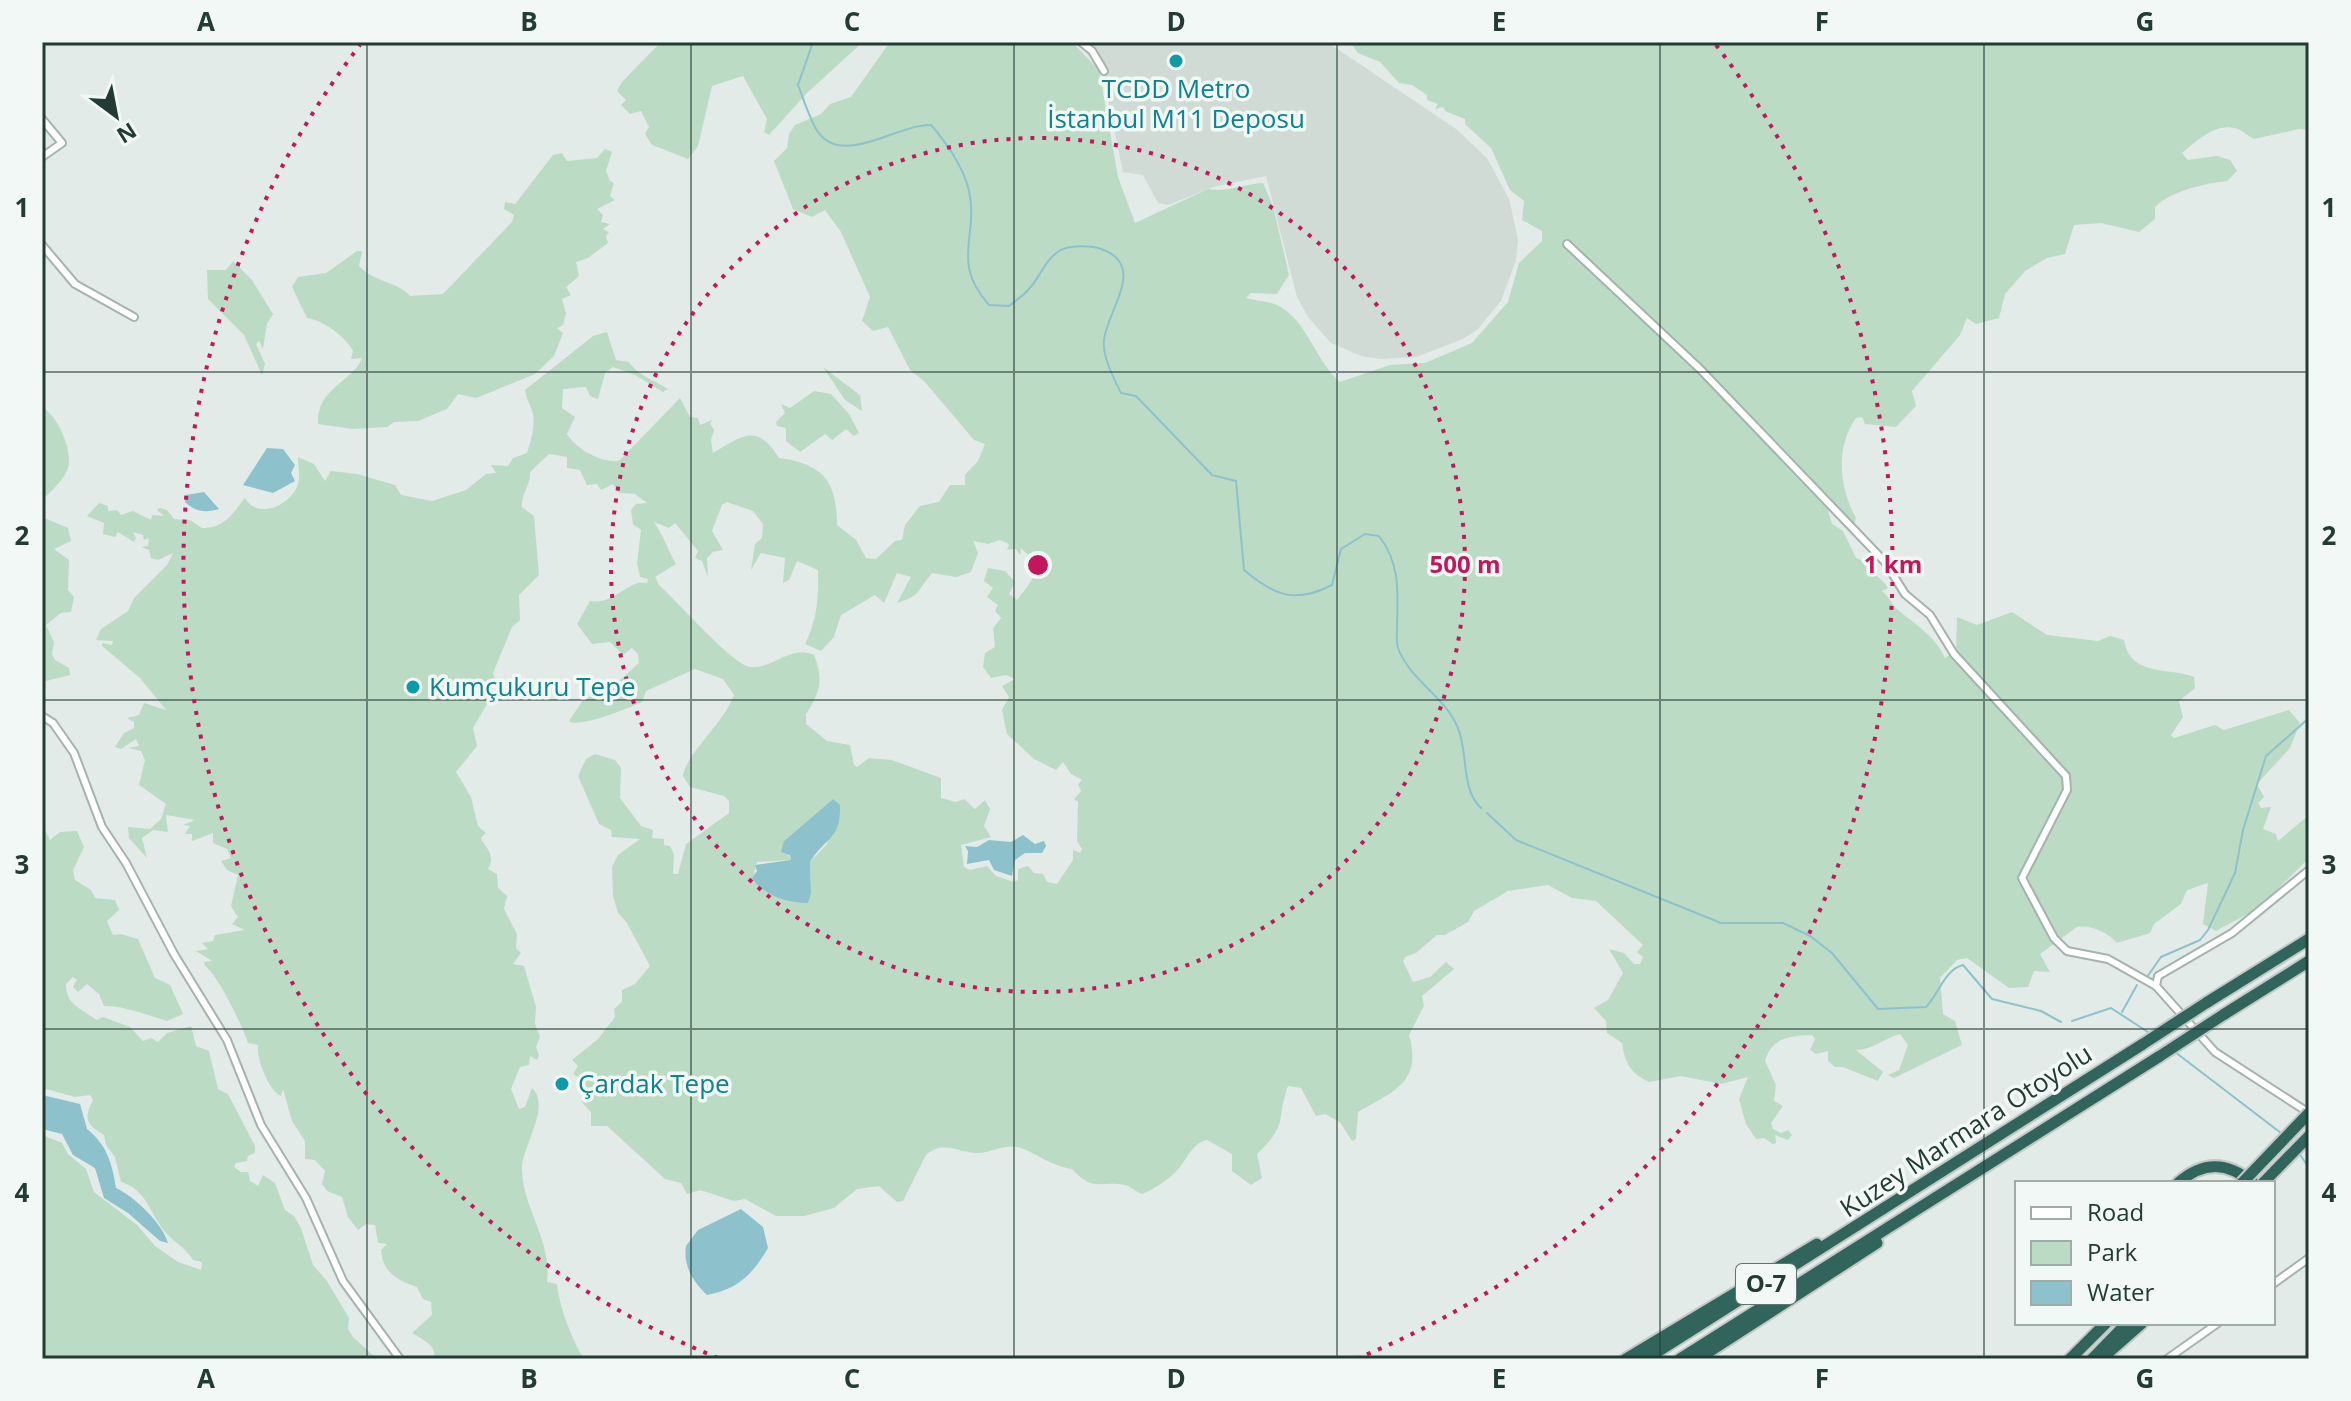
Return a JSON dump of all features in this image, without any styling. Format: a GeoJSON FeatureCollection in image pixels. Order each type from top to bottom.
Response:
{"type":"FeatureCollection","features":[{"type":"Feature","properties":{"kind":"highway","name":"Kuzey Marmara Otoyolu"},"geometry":{"type":"LineString","coordinates":[[1646,1359],[2309,939]]}},
{"type":"Feature","properties":{"kind":"highway","name":"Kuzey Marmara Otoyolu"},"geometry":{"type":"LineString","coordinates":[[1680,1359],[2309,961]]}},
{"type":"Feature","properties":{"kind":"highway"},"geometry":{"type":"LineString","coordinates":[[2244,1181],[2309,1113]]}},
{"type":"Feature","properties":{"kind":"highway"},"geometry":{"type":"LineString","coordinates":[[2265,1181],[2309,1136]]}},
{"type":"Feature","properties":{"kind":"highway"},"geometry":{"type":"LineString","coordinates":[[2181,1181],[2198,1169],[2218,1165],[2233,1168],[2250,1181]]}},
{"type":"Feature","properties":{"kind":"highway"},"geometry":{"type":"LineString","coordinates":[[1626,1359],[1797,1255],[1885,1209]]}},
{"type":"Feature","properties":{"kind":"highway"},"geometry":{"type":"LineString","coordinates":[[1698,1359],[1853,1261],[1908,1216]]}},
{"type":"Feature","properties":{"kind":"highway"},"geometry":{"type":"LineString","coordinates":[[2064,1359],[2095,1325]]}},
{"type":"Feature","properties":{"kind":"highway"},"geometry":{"type":"LineString","coordinates":[[2070,1359],[2104,1325]]}},
{"type":"Feature","properties":{"kind":"highway"},"geometry":{"type":"LineString","coordinates":[[2092,1359],[2125,1325]]}},
{"type":"Feature","properties":{"kind":"highway"},"geometry":{"type":"LineString","coordinates":[[2101,1359],[2140,1325]]}},
{"type":"Feature","properties":{"kind":"street"},"geometry":{"type":"LineString","coordinates":[[1081,42],[1092,51],[1104,71]]}},
{"type":"Feature","properties":{"kind":"street"},"geometry":{"type":"LineString","coordinates":[[42,120],[62,143],[42,157]]}},
{"type":"Feature","properties":{"kind":"street"},"geometry":{"type":"LineString","coordinates":[[1567,244],[1700,369],[1885,562],[1905,594],[1930,615],[1954,654],[2066,776],[2067,790],[2022,878],[2054,938],[2067,951],[2108,959],[2156,986],[2215,1052],[2309,1113]]}},
{"type":"Feature","properties":{"kind":"street"},"geometry":{"type":"LineString","coordinates":[[42,245],[75,284],[134,317]]}},
{"type":"Feature","properties":{"kind":"street"},"geometry":{"type":"LineString","coordinates":[[42,716],[53,723],[74,753],[102,827],[227,1040],[261,1125],[306,1198],[343,1281],[400,1359]]}},
{"type":"Feature","properties":{"kind":"street"},"geometry":{"type":"LineString","coordinates":[[2156,986],[2158,976],[2232,933],[2309,870]]}},
{"type":"Feature","properties":{"kind":"street"},"geometry":{"type":"LineString","coordinates":[[2275,1283],[2309,1258]]}},
{"type":"Feature","properties":{"kind":"street"},"geometry":{"type":"LineString","coordinates":[[2167,1359],[2215,1325]]}},
{"type":"Feature","properties":{"kind":"shaded area"},"geometry":{"type":"Polygon","coordinates":[[[1075,42],[1327,42],[1456,129],[1487,158],[1509,199],[1518,239],[1516,260],[1501,301],[1478,329],[1463,339],[1416,357],[1381,359],[1361,356],[1331,343],[1308,317],[1297,297],[1266,176],[1213,187],[1168,205],[1158,203],[1143,175],[1123,172],[1103,76],[1091,55],[1075,42]]]}},
{"type":"Feature","properties":{"kind":"green space"},"geometry":{"type":"Polygon","coordinates":[[[661,42],[863,42],[807,93],[769,135],[764,132],[767,119],[743,76],[712,86],[698,146],[688,159],[652,145],[645,134],[649,127],[641,111],[630,114],[621,105],[626,100],[617,91],[661,42]]]}},
{"type":"Feature","properties":{"kind":"green space"},"geometry":{"type":"Polygon","coordinates":[[[890,42],[1072,42],[1099,70],[1118,177],[1135,223],[1208,189],[1221,190],[1263,183],[1273,206],[1289,275],[1277,294],[1251,293],[1246,298],[1277,305],[1287,311],[1340,382],[1390,365],[1425,363],[1472,343],[1508,302],[1519,263],[1542,241],[1542,231],[1522,220],[1524,201],[1510,190],[1491,148],[1465,124],[1465,119],[1445,111],[1443,107],[1435,109],[1438,104],[1427,100],[1427,95],[1412,85],[1399,83],[1380,62],[1358,53],[1350,42],[2309,42],[2309,130],[2299,129],[2254,139],[2230,127],[2214,130],[2182,153],[2188,160],[2217,156],[2230,160],[2237,171],[2227,181],[2170,196],[2155,207],[2155,219],[2139,232],[2101,223],[2074,225],[2065,254],[2047,258],[2025,271],[2005,294],[1999,318],[1976,324],[1967,318],[1960,335],[1912,391],[1916,406],[1896,427],[1865,424],[1862,417],[1856,418],[1842,455],[1843,481],[1856,518],[1854,526],[1830,508],[1828,511],[1832,524],[1843,531],[1856,558],[1870,564],[1888,588],[1882,591],[1898,610],[1931,637],[1945,658],[1956,650],[1957,617],[1977,625],[2012,612],[2047,635],[2098,641],[2110,636],[2124,640],[2128,652],[2142,665],[2194,677],[2195,688],[2179,701],[2183,717],[2171,735],[2174,738],[2215,725],[2224,730],[2289,710],[2300,723],[2290,748],[2257,784],[2264,797],[2258,803],[2261,808],[2271,807],[2263,829],[2276,834],[2278,841],[2309,815],[2308,859],[2260,907],[2216,931],[2203,924],[2208,883],[2187,890],[2181,904],[2154,924],[2150,933],[2117,943],[2099,930],[2077,927],[2040,954],[2050,972],[2034,971],[2028,987],[2009,988],[1967,958],[1957,960],[1940,978],[1943,1014],[1955,1021],[1962,1045],[1894,1078],[1888,1075],[1899,1070],[1908,1045],[1900,1034],[1856,1050],[1883,1072],[1878,1081],[1843,1067],[1835,1067],[1828,1061],[1828,1051],[1816,1054],[1810,1050],[1815,1039],[1812,1035],[1777,1042],[1765,1061],[1776,1085],[1774,1101],[1783,1106],[1771,1123],[1773,1129],[1781,1133],[1788,1130],[1792,1135],[1788,1140],[1775,1135],[1776,1143],[1773,1144],[1764,1138],[1756,1139],[1746,1124],[1739,1099],[1748,1077],[1721,1084],[1681,1076],[1649,1082],[1633,1071],[1622,1043],[1607,1033],[1606,1021],[1594,1008],[1608,1000],[1623,973],[1609,949],[1624,953],[1634,964],[1640,964],[1643,957],[1637,952],[1643,945],[1596,901],[1572,898],[1548,885],[1508,891],[1474,911],[1468,922],[1445,935],[1437,935],[1416,953],[1405,957],[1403,961],[1413,982],[1430,977],[1446,962],[1454,969],[1422,996],[1424,1006],[1409,1035],[1412,1064],[1402,1084],[1358,1112],[1356,1139],[1352,1141],[1340,1122],[1325,1114],[1316,1116],[1301,1088],[1288,1086],[1278,1128],[1257,1154],[1262,1178],[1251,1185],[1232,1171],[1232,1154],[1207,1140],[1194,1147],[1167,1179],[1142,1194],[1125,1185],[1086,1181],[1072,1169],[1021,1148],[1005,1147],[972,1153],[939,1148],[926,1155],[903,1201],[897,1202],[879,1186],[857,1189],[834,1208],[804,1216],[776,1216],[745,1199],[734,1201],[700,1190],[687,1194],[681,1183],[665,1179],[607,1126],[591,1126],[591,1112],[581,1101],[583,1086],[573,1074],[578,1066],[572,1060],[598,1039],[615,1017],[614,1009],[622,1002],[622,990],[635,984],[650,966],[627,923],[618,913],[613,896],[612,867],[618,855],[640,839],[612,837],[611,830],[599,824],[578,776],[586,759],[595,754],[615,760],[621,768],[620,798],[641,826],[653,830],[652,838],[664,839],[664,845],[670,846],[674,854],[673,874],[678,874],[686,844],[729,813],[729,801],[724,796],[690,787],[683,776],[690,758],[722,717],[734,695],[723,679],[695,669],[646,691],[642,702],[636,705],[593,720],[569,721],[585,697],[593,697],[607,690],[639,663],[638,654],[632,648],[623,655],[610,642],[592,644],[577,624],[590,601],[606,600],[633,585],[647,583],[648,579],[640,577],[637,563],[641,530],[633,524],[631,510],[636,504],[647,503],[635,494],[619,493],[613,484],[601,490],[597,484],[587,485],[580,470],[567,468],[567,457],[549,454],[530,472],[522,502],[522,507],[534,516],[539,575],[519,595],[520,620],[512,627],[493,673],[495,679],[487,690],[491,697],[473,728],[477,746],[456,772],[471,797],[478,826],[486,833],[481,838],[491,855],[488,869],[497,874],[498,888],[507,896],[504,909],[517,934],[516,948],[521,953],[513,964],[524,966],[536,1007],[535,1024],[540,1037],[536,1047],[539,1055],[537,1060],[530,1056],[529,1065],[520,1067],[511,1089],[519,1109],[525,1107],[532,1088],[539,1106],[523,1161],[524,1185],[542,1238],[547,1282],[557,1284],[567,1323],[584,1359],[434,1359],[431,1346],[412,1333],[432,1315],[431,1302],[423,1299],[417,1287],[388,1270],[381,1250],[387,1244],[378,1243],[375,1225],[366,1224],[358,1230],[348,1217],[342,1197],[327,1191],[322,1184],[325,1171],[315,1160],[305,1159],[305,1141],[292,1121],[283,1089],[281,1096],[272,1088],[261,1066],[258,1045],[248,1043],[223,990],[205,966],[204,962],[212,961],[196,951],[208,949],[202,943],[213,941],[215,935],[245,930],[232,924],[238,917],[231,906],[238,875],[227,870],[221,861],[231,858],[227,849],[213,843],[213,833],[192,841],[192,834],[185,834],[190,826],[183,825],[195,820],[166,815],[168,832],[153,830],[142,838],[147,858],[129,838],[128,827],[150,829],[161,819],[166,804],[139,785],[145,760],[141,751],[128,748],[139,746],[136,739],[121,749],[115,747],[124,733],[134,728],[134,722],[127,718],[139,715],[144,703],[166,710],[140,678],[102,646],[102,643],[112,645],[113,641],[96,640],[101,629],[128,611],[134,598],[167,565],[173,553],[158,560],[151,558],[149,550],[141,547],[148,546],[149,538],[144,540],[143,535],[133,532],[134,542],[118,532],[115,537],[103,534],[104,523],[87,516],[99,503],[108,506],[108,511],[117,510],[121,515],[133,511],[151,520],[152,515],[164,516],[157,510],[160,508],[167,510],[174,519],[190,520],[202,528],[217,526],[245,498],[251,505],[265,509],[287,500],[298,483],[298,457],[314,464],[325,481],[331,471],[357,474],[395,485],[401,495],[432,501],[466,490],[486,474],[496,473],[491,465],[508,466],[513,458],[527,453],[533,420],[525,390],[593,336],[607,332],[616,360],[629,362],[642,374],[668,389],[663,392],[635,375],[613,367],[605,373],[598,399],[590,396],[586,387],[563,389],[562,408],[575,417],[567,434],[576,445],[597,457],[619,461],[680,398],[690,417],[698,418],[700,425],[712,420],[713,453],[741,437],[756,436],[764,440],[779,458],[816,470],[824,477],[834,496],[837,525],[856,540],[866,558],[876,559],[895,541],[902,540],[905,525],[920,506],[939,502],[950,485],[965,485],[965,475],[978,461],[985,444],[974,440],[924,381],[910,370],[888,327],[873,331],[862,321],[870,297],[841,232],[825,210],[812,217],[793,209],[774,161],[787,148],[789,134],[795,125],[821,114],[830,104],[851,97],[890,42]],[[727,502],[722,505],[712,531],[723,550],[713,552],[707,558],[708,577],[702,561],[695,558],[698,551],[675,523],[669,528],[654,522],[676,564],[655,577],[659,585],[718,644],[750,667],[766,665],[797,653],[814,655],[819,686],[806,714],[806,724],[827,741],[850,745],[857,767],[869,758],[892,760],[941,778],[941,798],[956,802],[964,799],[975,809],[985,800],[990,809],[984,826],[991,837],[961,845],[964,867],[970,870],[987,866],[996,876],[1014,882],[1018,880],[1018,869],[1028,866],[1034,873],[1043,874],[1047,882],[1057,884],[1073,860],[1073,850],[1080,853],[1082,849],[1077,841],[1078,802],[1074,799],[1081,791],[1078,784],[1082,780],[1071,774],[1063,762],[1056,770],[1034,759],[1007,734],[1002,710],[1009,697],[1002,686],[1015,679],[1006,675],[991,678],[983,667],[985,653],[995,647],[993,628],[1001,618],[995,611],[998,605],[987,597],[993,588],[984,581],[988,568],[1005,571],[1015,582],[1009,594],[1017,600],[1036,571],[1037,551],[1029,556],[1021,548],[1020,555],[1016,549],[1007,550],[1009,544],[1000,540],[988,544],[973,541],[978,553],[971,572],[956,577],[932,573],[915,595],[897,603],[911,577],[897,573],[884,603],[875,595],[841,615],[834,637],[821,651],[805,644],[816,608],[818,570],[797,561],[789,580],[783,583],[785,558],[761,553],[751,570],[755,544],[762,538],[763,524],[753,511],[727,502]],[[833,799],[784,841],[791,860],[757,862],[753,878],[811,893],[810,862],[827,844],[833,799]]]}},
{"type":"Feature","properties":{"kind":"green space"},"geometry":{"type":"Polygon","coordinates":[[[605,149],[612,152],[606,171],[614,183],[610,196],[615,200],[597,209],[603,215],[601,222],[610,224],[603,229],[609,232],[606,236],[608,243],[588,258],[576,262],[579,276],[566,287],[571,295],[562,299],[566,313],[563,325],[557,328],[563,333],[554,356],[535,374],[476,398],[458,394],[447,409],[418,421],[353,429],[318,424],[319,412],[329,393],[358,366],[362,358],[351,359],[353,351],[340,335],[307,318],[292,287],[298,277],[326,273],[357,251],[362,251],[359,266],[410,296],[443,294],[512,222],[514,215],[504,209],[505,202],[515,204],[553,155],[562,153],[567,161],[597,158],[605,149]]]}},
{"type":"Feature","properties":{"kind":"green space"},"geometry":{"type":"Polygon","coordinates":[[[233,261],[252,280],[273,314],[267,324],[263,349],[259,341],[256,344],[265,364],[262,375],[244,335],[208,299],[207,270],[226,270],[233,261]]]}},
{"type":"Feature","properties":{"kind":"green space"},"geometry":{"type":"Polygon","coordinates":[[[823,367],[860,395],[862,411],[845,400],[823,367]]]}},
{"type":"Feature","properties":{"kind":"green space"},"geometry":{"type":"Polygon","coordinates":[[[814,391],[831,394],[849,414],[859,433],[854,436],[846,429],[832,440],[825,434],[800,452],[786,441],[786,428],[777,426],[776,422],[785,413],[781,404],[790,408],[814,391]]]}},
{"type":"Feature","properties":{"kind":"green space"},"geometry":{"type":"Polygon","coordinates":[[[42,407],[58,425],[69,461],[64,476],[44,498],[42,407]]]}},
{"type":"Feature","properties":{"kind":"green space"},"geometry":{"type":"Polygon","coordinates":[[[42,517],[68,528],[71,541],[54,549],[69,560],[68,590],[74,597],[71,612],[61,613],[46,625],[54,642],[52,654],[55,660],[69,668],[70,675],[42,682],[42,517]]]}},
{"type":"Feature","properties":{"kind":"green space"},"geometry":{"type":"Polygon","coordinates":[[[43,826],[50,840],[60,832],[77,831],[84,847],[73,870],[75,880],[91,890],[95,898],[115,900],[119,910],[107,921],[113,935],[138,939],[155,978],[170,985],[183,1014],[167,1021],[128,1009],[104,1006],[99,994],[87,984],[78,992],[73,987],[77,980],[73,977],[66,984],[69,997],[96,1020],[103,1017],[130,1027],[143,1041],[151,1038],[158,1042],[167,1033],[191,1026],[196,1046],[209,1051],[218,1089],[228,1094],[255,1146],[255,1153],[248,1156],[247,1161],[236,1163],[234,1167],[248,1172],[250,1181],[258,1186],[263,1175],[275,1183],[285,1210],[294,1216],[301,1228],[313,1265],[327,1281],[349,1318],[348,1329],[377,1359],[42,1359],[42,1135],[62,1143],[68,1154],[86,1169],[94,1192],[137,1225],[155,1246],[178,1262],[201,1270],[202,1262],[193,1260],[166,1233],[141,1195],[121,1182],[115,1157],[106,1145],[104,1135],[88,1120],[93,1100],[90,1095],[75,1097],[43,1088],[43,826]]]}},
{"type":"Feature","properties":{"kind":"water"},"geometry":{"type":"Polygon","coordinates":[[[267,448],[283,449],[295,465],[291,473],[295,481],[273,493],[243,485],[267,448]]]}},
{"type":"Feature","properties":{"kind":"water"},"geometry":{"type":"Polygon","coordinates":[[[204,492],[219,509],[201,511],[185,502],[186,495],[204,492]]]}},
{"type":"Feature","properties":{"kind":"water"},"geometry":{"type":"Polygon","coordinates":[[[833,799],[840,805],[838,825],[810,862],[811,893],[808,903],[784,900],[763,890],[752,878],[757,871],[755,865],[791,860],[790,855],[781,852],[784,841],[833,799]]]}},
{"type":"Feature","properties":{"kind":"water"},"geometry":{"type":"Polygon","coordinates":[[[1023,835],[1035,844],[1044,841],[1046,846],[1042,853],[1025,853],[1015,860],[1012,876],[994,870],[989,860],[967,864],[968,851],[965,846],[977,847],[989,840],[1011,842],[1023,835]]]}},
{"type":"Feature","properties":{"kind":"water"},"geometry":{"type":"Polygon","coordinates":[[[42,1095],[80,1104],[87,1129],[108,1155],[116,1188],[147,1211],[168,1243],[160,1241],[128,1213],[104,1198],[95,1168],[73,1155],[62,1134],[42,1129],[42,1095]]]}},
{"type":"Feature","properties":{"kind":"water"},"geometry":{"type":"Polygon","coordinates":[[[741,1209],[763,1227],[768,1248],[756,1266],[736,1285],[707,1295],[690,1273],[686,1246],[698,1230],[741,1209]]]}},
{"type":"Feature","properties":{"kind":"waterway"},"geometry":{"type":"LineString","coordinates":[[813,42],[798,85],[812,122],[825,140],[838,145],[853,145],[931,125],[948,147],[959,164],[969,191],[971,222],[968,262],[971,275],[989,305],[1009,306],[1026,292],[1050,260],[1063,249],[1091,247],[1115,256],[1122,266],[1123,277],[1104,340],[1112,374],[1121,393],[1136,396],[1212,475],[1236,481],[1244,570],[1266,586],[1286,594],[1319,591],[1332,585],[1341,549],[1365,534],[1379,536],[1391,556],[1396,578],[1398,648],[1410,669],[1444,706],[1457,726],[1470,791],[1481,808]]}},
{"type":"Feature","properties":{"kind":"waterway"},"geometry":{"type":"LineString","coordinates":[[2147,977],[2161,957],[2200,940],[2208,930],[2235,873],[2243,830],[2266,756],[2309,718]]}},
{"type":"Feature","properties":{"kind":"waterway"},"geometry":{"type":"LineString","coordinates":[[1487,813],[1516,840],[1721,923],[1783,923],[1810,936],[1832,953],[1878,1009],[1926,1007],[1946,977],[1963,965],[1992,999],[2041,1011],[2061,1022]]}},
{"type":"Feature","properties":{"kind":"waterway"},"geometry":{"type":"LineString","coordinates":[[2122,1012],[2137,985]]}},
{"type":"Feature","properties":{"kind":"waterway"},"geometry":{"type":"LineString","coordinates":[[2072,1021],[2111,1008],[2151,1034]]}},
{"type":"Feature","properties":{"kind":"waterway"},"geometry":{"type":"LineString","coordinates":[[2175,1052],[2281,1133]]}},
{"type":"Feature","properties":{"kind":"waterway"},"geometry":{"type":"LineString","coordinates":[[2299,1153],[2309,1168]]}},
{"type":"Feature","properties":{"kind":"place","name":"TCDD Metro İstanbul M11 Deposu"},"geometry":{"type":"Point","coordinates":[1176,61]}},
{"type":"Feature","properties":{"kind":"place","name":"Kumçukuru Tepe"},"geometry":{"type":"Point","coordinates":[413,687]}},
{"type":"Feature","properties":{"kind":"place","name":"Çardak Tepe"},"geometry":{"type":"Point","coordinates":[562,1084]}}]}
